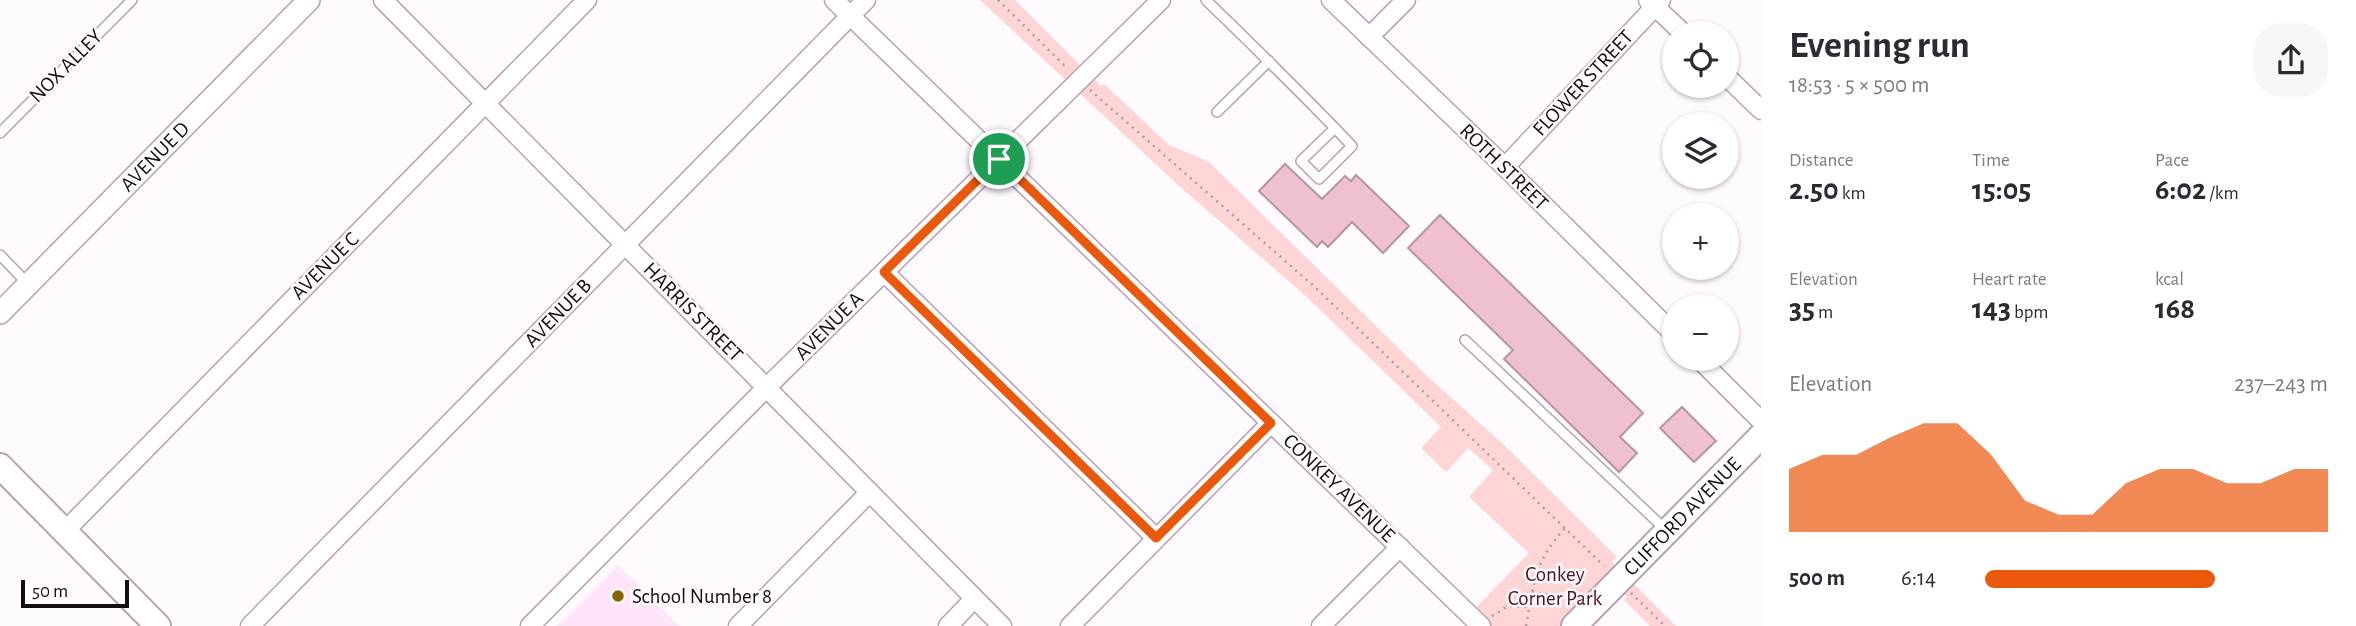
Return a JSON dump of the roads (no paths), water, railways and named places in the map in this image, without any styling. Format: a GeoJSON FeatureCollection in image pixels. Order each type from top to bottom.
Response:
{"type":"FeatureCollection","features":[{"type":"Feature","properties":{"kind":"main road","name":"CLIFFORD AVENUE"},"geometry":{"type":"LineString","coordinates":[[1581,619],[1761,436]]}},
{"type":"Feature","properties":{"kind":"main road"},"geometry":{"type":"LineString","coordinates":[[0,467],[158,626]]}},
{"type":"Feature","properties":{"kind":"street","name":"AVENUE D"},"geometry":{"type":"LineString","coordinates":[[0,313],[309,0]]}},
{"type":"Feature","properties":{"kind":"street","name":"HARRIS STREET"},"geometry":{"type":"LineString","coordinates":[[383,0],[1002,626]]}},
{"type":"Feature","properties":{"kind":"street","name":"AVENUE C"},"geometry":{"type":"LineString","coordinates":[[64,531],[587,0]]}},
{"type":"Feature","properties":{"kind":"street","name":"CONKEY AVENUE"},"geometry":{"type":"LineString","coordinates":[[834,0],[1400,547],[1484,623]]}},
{"type":"Feature","properties":{"kind":"street","name":"AVENUE B"},"geometry":{"type":"LineString","coordinates":[[250,626],[866,0]]}},
{"type":"Feature","properties":{"kind":"street","name":"AVENUE A"},"geometry":{"type":"LineString","coordinates":[[530,626],[767,387],[1161,0]]}},
{"type":"Feature","properties":{"kind":"street","name":"ROTH STREET"},"geometry":{"type":"LineString","coordinates":[[1331,0],[1662,322]]}},
{"type":"Feature","properties":{"kind":"street"},"geometry":{"type":"LineString","coordinates":[[1369,37],[1406,0]]}},
{"type":"Feature","properties":{"kind":"street"},"geometry":{"type":"LineString","coordinates":[[1655,2],[1672,21]]}},
{"type":"Feature","properties":{"kind":"street","name":"FLOWER STREET"},"geometry":{"type":"LineString","coordinates":[[1505,167],[1655,2]]}},
{"type":"Feature","properties":{"kind":"street"},"geometry":{"type":"LineString","coordinates":[[1739,89],[1761,110]]}},
{"type":"Feature","properties":{"kind":"street"},"geometry":{"type":"LineString","coordinates":[[884,272],[1156,538]]}},
{"type":"Feature","properties":{"kind":"street"},"geometry":{"type":"LineString","coordinates":[[1711,371],[1761,421]]}},
{"type":"Feature","properties":{"kind":"street"},"geometry":{"type":"LineString","coordinates":[[1070,626],[1271,423]]}},
{"type":"Feature","properties":{"kind":"street"},"geometry":{"type":"LineString","coordinates":[[738,626],[870,492]]}},
{"type":"Feature","properties":{"kind":"street"},"geometry":{"type":"LineString","coordinates":[[1321,626],[1400,547]]}},
{"type":"Feature","properties":{"kind":"street"},"geometry":{"type":"LineString","coordinates":[[948,626],[974,599]]}},
{"type":"Feature","properties":{"kind":"lane","name":"NOX ALLEY"},"geometry":{"type":"LineString","coordinates":[[0,133],[132,0]]}},
{"type":"Feature","properties":{"kind":"lane"},"geometry":{"type":"LineString","coordinates":[[1206,0],[1269,61],[1335,128],[1352,146],[1319,179],[1301,161],[1335,128]]}},
{"type":"Feature","properties":{"kind":"lane"},"geometry":{"type":"LineString","coordinates":[[1217,112],[1269,61]]}},
{"type":"Feature","properties":{"kind":"lane"},"geometry":{"type":"LineString","coordinates":[[0,255],[29,285]]}},
{"type":"Feature","properties":{"kind":"lane"},"geometry":{"type":"LineString","coordinates":[[1465,340],[1668,531]]}},
{"type":"Feature","properties":{"kind":"place","name":"School Number 8"},"geometry":{"type":"Point","coordinates":[618,596]}},
{"type":"Feature","properties":{"kind":"park label","name":"Conkey Corner Park"},"geometry":{"type":"Point","coordinates":[1555,586]}}]}
